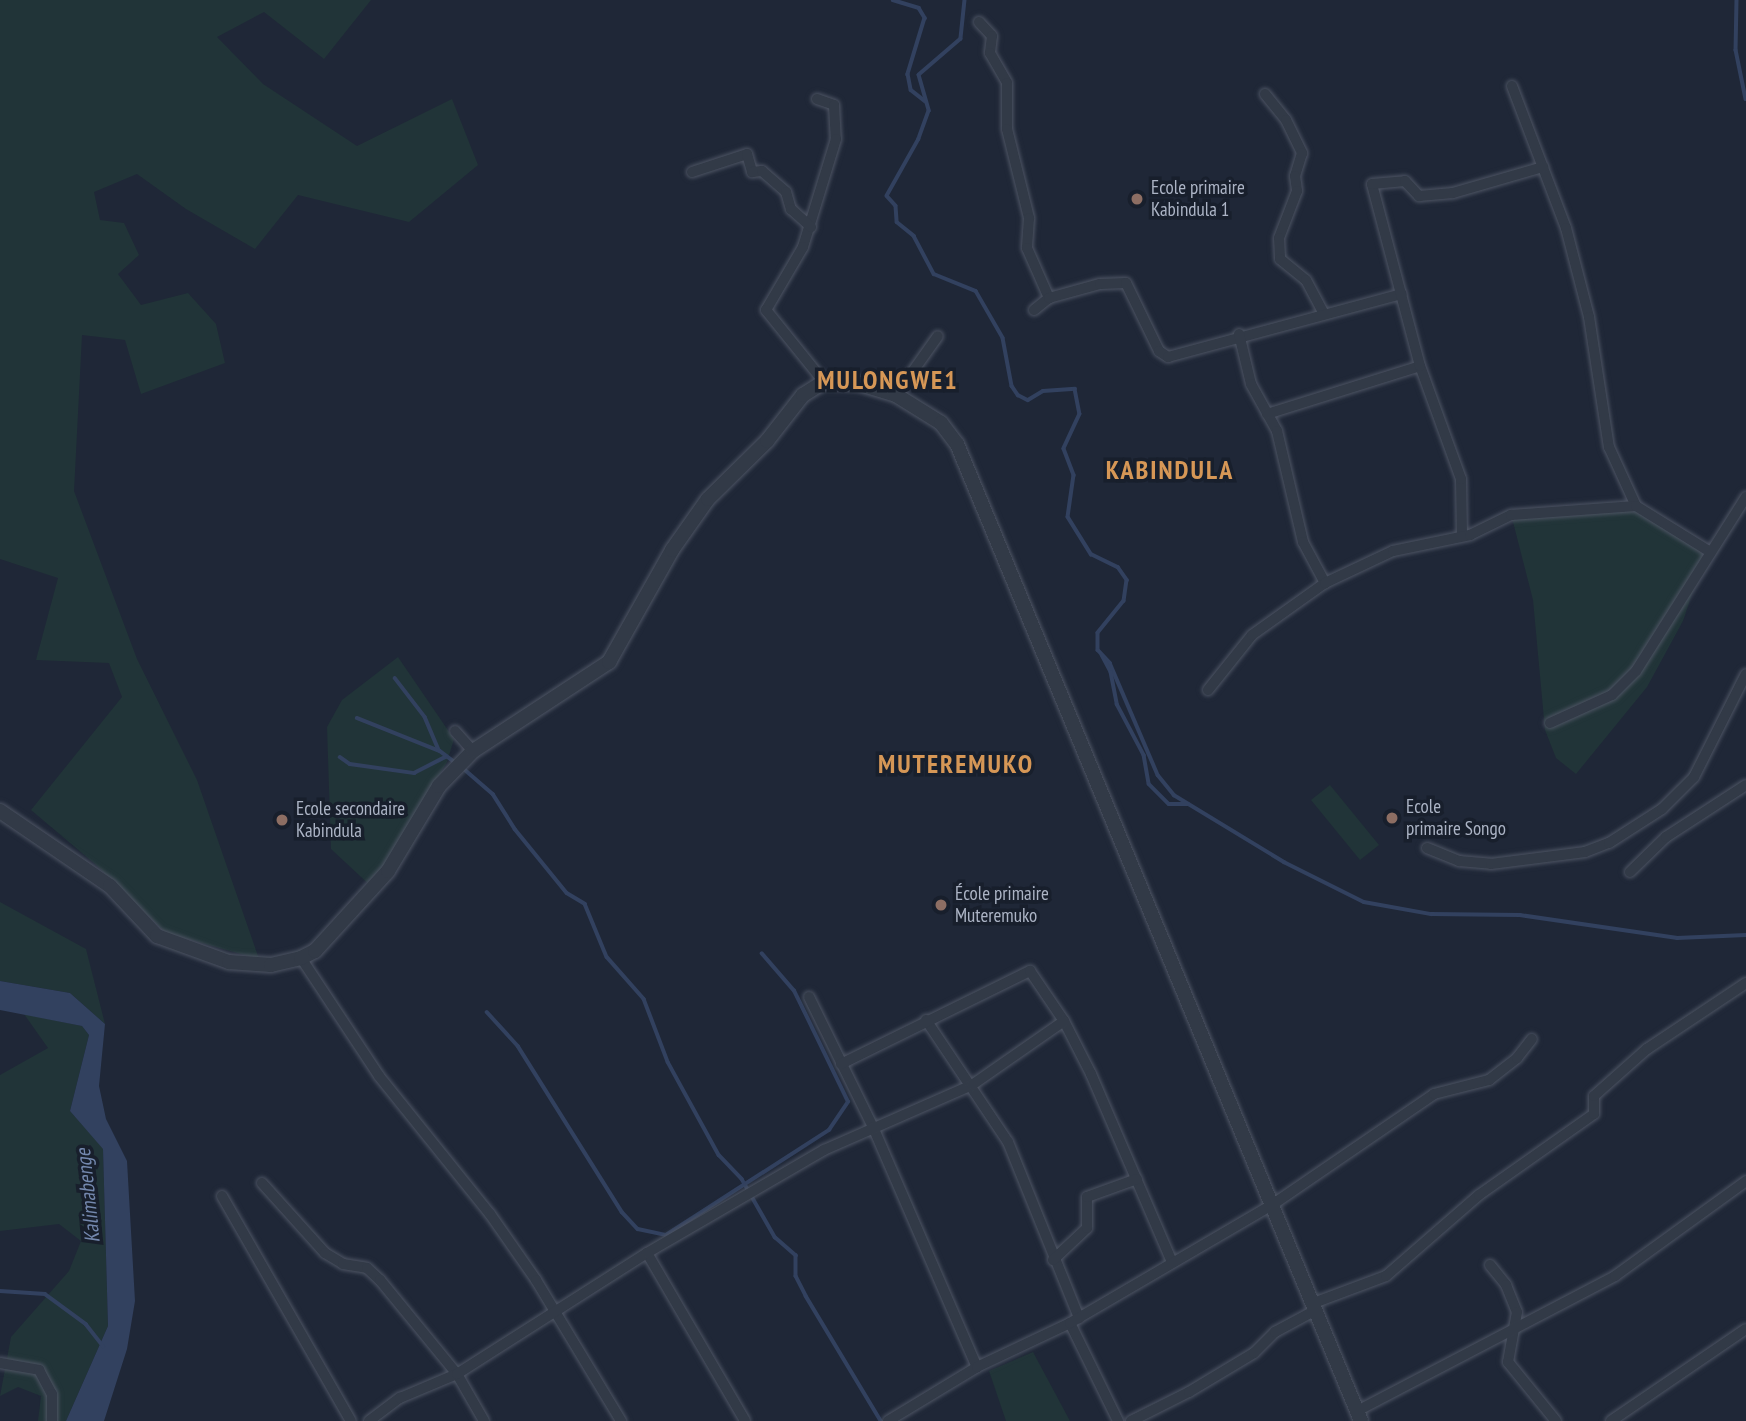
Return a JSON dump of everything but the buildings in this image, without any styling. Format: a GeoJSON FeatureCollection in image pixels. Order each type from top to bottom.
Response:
{"type":"FeatureCollection","features":[{"type":"Feature","properties":{"kind":"street"},"geometry":{"type":"LineString","coordinates":[[979,22],[992,36],[990,53],[1007,82],[1007,129],[1028,218],[1027,248],[1049,298]]}},
{"type":"Feature","properties":{"kind":"street"},"geometry":{"type":"LineString","coordinates":[[1512,86],[1566,228],[1588,317],[1609,447],[1636,506],[1709,551]]}},
{"type":"Feature","properties":{"kind":"street"},"geometry":{"type":"LineString","coordinates":[[1265,94],[1286,120],[1302,153],[1295,176],[1297,191],[1279,238],[1280,259],[1306,280],[1323,312]]}},
{"type":"Feature","properties":{"kind":"street"},"geometry":{"type":"LineString","coordinates":[[817,99],[834,105],[837,125],[811,227],[766,310],[824,382]]}},
{"type":"Feature","properties":{"kind":"street"},"geometry":{"type":"LineString","coordinates":[[692,172],[747,154],[752,172],[762,171],[786,192],[790,209],[811,227]]}},
{"type":"Feature","properties":{"kind":"street"},"geometry":{"type":"LineString","coordinates":[[1462,536],[1461,479],[1420,366],[1372,184],[1405,181],[1419,196],[1453,193],[1543,167]]}},
{"type":"Feature","properties":{"kind":"street"},"geometry":{"type":"LineString","coordinates":[[1034,310],[1049,298],[1100,284],[1126,283],[1159,351],[1168,357],[1239,334],[1402,294]]}},
{"type":"Feature","properties":{"kind":"street"},"geometry":{"type":"LineString","coordinates":[[1239,334],[1251,384],[1277,431],[1303,542],[1325,583]]}},
{"type":"Feature","properties":{"kind":"street"},"geometry":{"type":"LineString","coordinates":[[896,396],[938,336]]}},
{"type":"Feature","properties":{"kind":"street"},"geometry":{"type":"LineString","coordinates":[[1266,414],[1420,366]]}},
{"type":"Feature","properties":{"kind":"street"},"geometry":{"type":"LineString","coordinates":[[0,811],[110,886],[157,936],[229,961],[271,965],[301,958],[315,951],[388,871],[439,786],[473,751],[609,662],[672,550],[708,499],[767,441],[803,395],[824,382],[860,383],[896,396],[941,423],[957,444],[1359,1416],[1516,1325],[1615,1276],[1746,1181]]}},
{"type":"Feature","properties":{"kind":"street"},"geometry":{"type":"LineString","coordinates":[[1550,723],[1612,695],[1636,671],[1746,496]]}},
{"type":"Feature","properties":{"kind":"street"},"geometry":{"type":"LineString","coordinates":[[1208,690],[1252,635],[1325,583],[1393,551],[1462,536],[1511,515],[1636,506]]}},
{"type":"Feature","properties":{"kind":"street"},"geometry":{"type":"LineString","coordinates":[[1427,848],[1459,861],[1491,864],[1585,852],[1609,843],[1662,809],[1693,778],[1746,674]]}},
{"type":"Feature","properties":{"kind":"street"},"geometry":{"type":"LineString","coordinates":[[455,731],[473,751]]}},
{"type":"Feature","properties":{"kind":"street"},"geometry":{"type":"LineString","coordinates":[[1630,872],[1666,837],[1746,785]]}},
{"type":"Feature","properties":{"kind":"street"},"geometry":{"type":"LineString","coordinates":[[301,958],[379,1076],[490,1214],[555,1311],[621,1421]]}},
{"type":"Feature","properties":{"kind":"street"},"geometry":{"type":"LineString","coordinates":[[841,1064],[1030,971],[1063,1021],[1137,1179],[1172,1262]]}},
{"type":"Feature","properties":{"kind":"street"},"geometry":{"type":"LineString","coordinates":[[1131,1421],[1189,1392],[1254,1353],[1275,1332],[1313,1307],[1386,1276],[1479,1195],[1594,1114],[1594,1096],[1647,1049],[1746,984]]}},
{"type":"Feature","properties":{"kind":"street"},"geometry":{"type":"LineString","coordinates":[[809,997],[873,1127],[977,1367]]}},
{"type":"Feature","properties":{"kind":"street"},"geometry":{"type":"LineString","coordinates":[[926,1020],[1008,1142],[1054,1259],[1074,1320],[1118,1421]]}},
{"type":"Feature","properties":{"kind":"street"},"geometry":{"type":"LineString","coordinates":[[369,1421],[400,1398],[457,1374],[647,1253],[824,1150],[972,1085],[1063,1021]]}},
{"type":"Feature","properties":{"kind":"street"},"geometry":{"type":"LineString","coordinates":[[888,1421],[977,1367],[1074,1320],[1272,1205],[1434,1094],[1489,1080],[1517,1058],[1532,1039]]}},
{"type":"Feature","properties":{"kind":"street"},"geometry":{"type":"LineString","coordinates":[[1054,1259],[1087,1228],[1087,1197],[1137,1179]]}},
{"type":"Feature","properties":{"kind":"street"},"geometry":{"type":"LineString","coordinates":[[262,1183],[325,1253],[343,1264],[367,1268],[380,1280],[457,1374],[484,1421]]}},
{"type":"Feature","properties":{"kind":"street"},"geometry":{"type":"LineString","coordinates":[[222,1196],[351,1421]]}},
{"type":"Feature","properties":{"kind":"street"},"geometry":{"type":"LineString","coordinates":[[647,1253],[746,1421]]}},
{"type":"Feature","properties":{"kind":"street"},"geometry":{"type":"LineString","coordinates":[[1490,1265],[1513,1299],[1516,1325],[1508,1362],[1556,1421]]}},
{"type":"Feature","properties":{"kind":"street"},"geometry":{"type":"LineString","coordinates":[[1611,1421],[1746,1329]]}},
{"type":"Feature","properties":{"kind":"street"},"geometry":{"type":"LineString","coordinates":[[0,1363],[39,1370],[52,1394],[52,1421]]}},
{"type":"Feature","properties":{"kind":"green space"},"geometry":{"type":"Polygon","coordinates":[[[0,0],[371,0],[324,59],[264,12],[217,37],[263,84],[357,146],[452,99],[478,165],[409,222],[298,195],[255,249],[186,209],[137,174],[94,192],[100,220],[124,223],[139,255],[118,274],[141,305],[188,293],[216,324],[225,363],[141,394],[125,340],[82,335],[74,491],[137,659],[197,780],[259,959],[166,933],[95,864],[31,810],[122,697],[109,663],[36,660],[58,578],[0,559],[0,0]]]}},
{"type":"Feature","properties":{"kind":"green space"},"geometry":{"type":"Polygon","coordinates":[[[1632,508],[1706,552],[1683,621],[1647,687],[1576,774],[1556,758],[1545,730],[1533,600],[1512,518],[1632,508]]]}},
{"type":"Feature","properties":{"kind":"green space"},"geometry":{"type":"Polygon","coordinates":[[[398,657],[454,739],[447,762],[374,889],[331,849],[327,727],[342,700],[398,657]]]}},
{"type":"Feature","properties":{"kind":"green space"},"geometry":{"type":"Polygon","coordinates":[[[1330,785],[1379,845],[1360,860],[1311,800],[1330,785]]]}},
{"type":"Feature","properties":{"kind":"green space"},"geometry":{"type":"Polygon","coordinates":[[[0,902],[86,949],[105,1024],[70,993],[0,981],[0,902]]]}},
{"type":"Feature","properties":{"kind":"green space"},"geometry":{"type":"Polygon","coordinates":[[[24,1014],[82,1026],[89,1035],[70,1111],[103,1148],[108,1326],[66,1421],[38,1421],[41,1396],[18,1387],[0,1396],[11,1337],[69,1271],[81,1241],[59,1224],[0,1231],[0,1075],[48,1048],[24,1014]]]}},
{"type":"Feature","properties":{"kind":"green space"},"geometry":{"type":"Polygon","coordinates":[[[1033,1352],[1070,1421],[1006,1421],[989,1371],[1033,1352]]]}},
{"type":"Feature","properties":{"kind":"water"},"geometry":{"type":"Polygon","coordinates":[[[0,981],[70,993],[105,1024],[99,1086],[106,1119],[127,1161],[135,1301],[127,1349],[104,1421],[66,1421],[108,1326],[103,1149],[70,1111],[89,1035],[82,1026],[0,1010],[0,981]]]}},
{"type":"Feature","properties":{"kind":"waterway"},"geometry":{"type":"LineString","coordinates":[[893,0],[919,8],[925,18],[908,74],[911,90],[925,101]]}},
{"type":"Feature","properties":{"kind":"waterway"},"geometry":{"type":"LineString","coordinates":[[965,0],[961,39],[919,75],[929,111],[919,139],[887,196],[896,206],[897,222],[914,236],[934,274],[976,291],[1003,338],[1012,386],[1018,395],[1028,400],[1043,391],[1075,389],[1080,414],[1064,449],[1074,475],[1068,517],[1091,554],[1118,567],[1127,580],[1124,601],[1098,633],[1098,650],[1110,663],[1158,775],[1174,795],[1284,862],[1364,902],[1431,914],[1520,915],[1677,938],[1746,935]]}},
{"type":"Feature","properties":{"kind":"waterway"},"geometry":{"type":"LineString","coordinates":[[1737,0],[1736,50],[1746,99]]}},
{"type":"Feature","properties":{"kind":"waterway"},"geometry":{"type":"LineString","coordinates":[[1102,655],[1111,672],[1117,704],[1144,755],[1149,784],[1169,804],[1188,804]]}},
{"type":"Feature","properties":{"kind":"waterway"},"geometry":{"type":"LineString","coordinates":[[395,678],[425,717],[439,750]]}},
{"type":"Feature","properties":{"kind":"waterway"},"geometry":{"type":"LineString","coordinates":[[357,718],[440,751],[457,764]]}},
{"type":"Feature","properties":{"kind":"waterway"},"geometry":{"type":"LineString","coordinates":[[340,757],[350,764],[414,773],[446,757]]}},
{"type":"Feature","properties":{"kind":"waterway"},"geometry":{"type":"LineString","coordinates":[[463,768],[493,794],[515,829],[567,893],[585,904],[607,957],[644,999],[668,1062],[719,1155],[742,1179],[775,1237],[796,1255],[796,1276],[806,1296],[881,1421]]}},
{"type":"Feature","properties":{"kind":"waterway"},"geometry":{"type":"LineString","coordinates":[[487,1012],[518,1046],[622,1212],[638,1229],[666,1235],[829,1130],[848,1102],[794,991],[762,954]]}},
{"type":"Feature","properties":{"kind":"waterway"},"geometry":{"type":"LineString","coordinates":[[0,1291],[45,1294],[86,1324],[103,1346]]}},
{"type":"Feature","properties":{"kind":"place","name":"Ecole primaire Kabindula 1"},"geometry":{"type":"Point","coordinates":[1137,199]}},
{"type":"Feature","properties":{"kind":"place","name":"Ecole primaire Songo"},"geometry":{"type":"Point","coordinates":[1392,818]}},
{"type":"Feature","properties":{"kind":"place","name":"Ecole secondaire Kabindula"},"geometry":{"type":"Point","coordinates":[282,820]}},
{"type":"Feature","properties":{"kind":"place","name":"École primaire Muteremuko"},"geometry":{"type":"Point","coordinates":[941,905]}},
{"type":"Feature","properties":{"kind":"district","name":"MULONGWE1"},"geometry":{"type":"Point","coordinates":[888,380]}},
{"type":"Feature","properties":{"kind":"district","name":"KABINDULA"},"geometry":{"type":"Point","coordinates":[1170,470]}},
{"type":"Feature","properties":{"kind":"district","name":"MUTEREMUKO"},"geometry":{"type":"Point","coordinates":[956,764]}},
{"type":"Feature","properties":{"kind":"water label","name":"Kalimabenge"},"geometry":{"type":"Point","coordinates":[88,1196]}}]}
